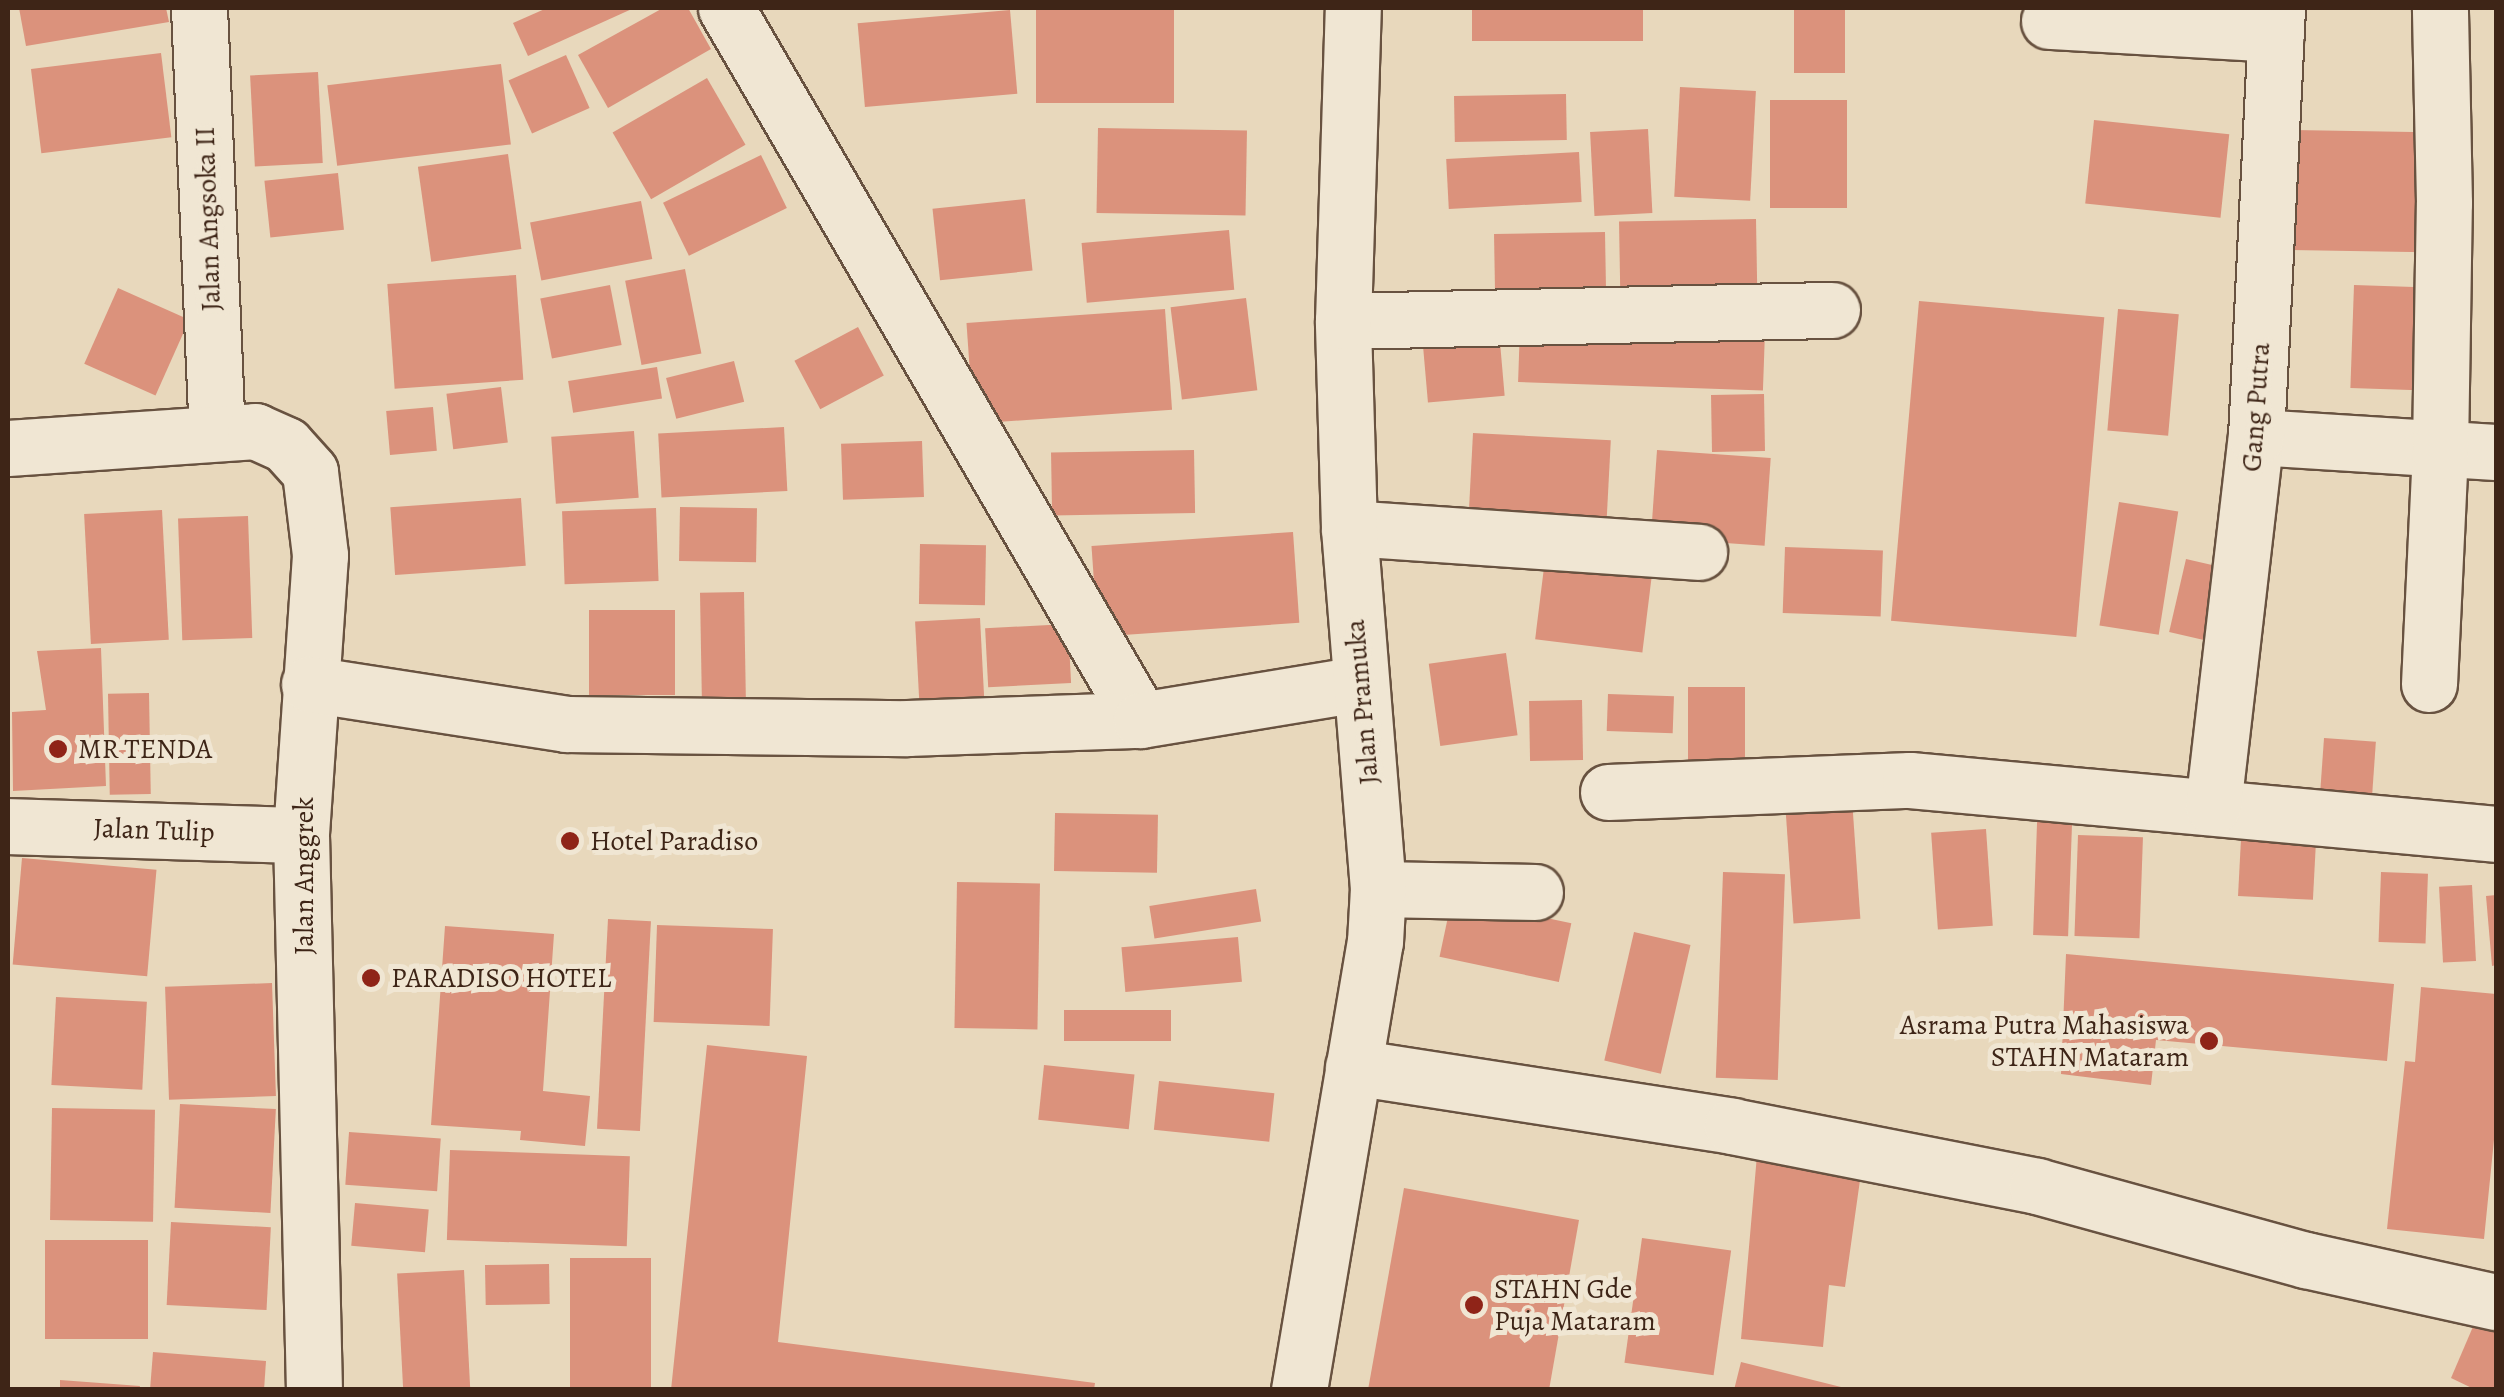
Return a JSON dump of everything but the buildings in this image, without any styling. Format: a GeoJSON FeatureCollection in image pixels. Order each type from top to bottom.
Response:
{"type":"FeatureCollection","features":[{"type":"Feature","properties":{"kind":"street","name":"Jalan Angsoka II"},"geometry":{"type":"LineString","coordinates":[[200,8],[216,430]]}},
{"type":"Feature","properties":{"kind":"street"},"geometry":{"type":"LineString","coordinates":[[726,8],[1141,720]]}},
{"type":"Feature","properties":{"kind":"street","name":"Jalan Pramuka"},"geometry":{"type":"LineString","coordinates":[[1299,1390],[1375,942],[1378,889],[1358,684],[1343,321],[1353,8]]}},
{"type":"Feature","properties":{"kind":"street"},"geometry":{"type":"LineString","coordinates":[[2430,684],[2440,451],[2444,203],[2440,8]]}},
{"type":"Feature","properties":{"kind":"street"},"geometry":{"type":"LineString","coordinates":[[2049,21],[2276,21]]}},
{"type":"Feature","properties":{"kind":"street","name":"Gang Putra"},"geometry":{"type":"LineString","coordinates":[[2213,806],[2256,438],[2276,21]]}},
{"type":"Feature","properties":{"kind":"street"},"geometry":{"type":"LineString","coordinates":[[1343,321],[1832,310]]}},
{"type":"Feature","properties":{"kind":"street"},"geometry":{"type":"LineString","coordinates":[[8,448],[216,430]]}},
{"type":"Feature","properties":{"kind":"street","name":"Jalan Anggrek"},"geometry":{"type":"LineString","coordinates":[[216,430],[255,431],[286,445],[310,472],[320,555],[308,684],[301,835],[314,1390]]}},
{"type":"Feature","properties":{"kind":"street"},"geometry":{"type":"LineString","coordinates":[[2256,438],[2496,452]]}},
{"type":"Feature","properties":{"kind":"street"},"geometry":{"type":"LineString","coordinates":[[1349,528],[1699,552]]}},
{"type":"Feature","properties":{"kind":"street"},"geometry":{"type":"LineString","coordinates":[[308,684],[566,724],[908,728],[1141,720],[1358,684]]}},
{"type":"Feature","properties":{"kind":"street"},"geometry":{"type":"LineString","coordinates":[[1608,792],[1910,780],[2496,834]]}},
{"type":"Feature","properties":{"kind":"street","name":"Jalan Tulip"},"geometry":{"type":"LineString","coordinates":[[8,826],[301,835]]}},
{"type":"Feature","properties":{"kind":"street"},"geometry":{"type":"LineString","coordinates":[[1378,889],[1535,892]]}},
{"type":"Feature","properties":{"kind":"street"},"geometry":{"type":"LineString","coordinates":[[1352,1067],[1732,1126],[2037,1186],[2306,1260],[2496,1302]]}},
{"type":"Feature","properties":{"kind":"place","name":"MR TENDA"},"geometry":{"type":"Point","coordinates":[58,749]}},
{"type":"Feature","properties":{"kind":"place","name":"Hotel Paradiso"},"geometry":{"type":"Point","coordinates":[570,841]}},
{"type":"Feature","properties":{"kind":"place","name":"PARADISO HOTEL"},"geometry":{"type":"Point","coordinates":[371,978]}},
{"type":"Feature","properties":{"kind":"place","name":"Asrama Putra Mahasiswa STAHN Mataram"},"geometry":{"type":"Point","coordinates":[2209,1041]}},
{"type":"Feature","properties":{"kind":"place","name":"STAHN Gde Puja Mataram"},"geometry":{"type":"Point","coordinates":[1474,1305]}}]}
